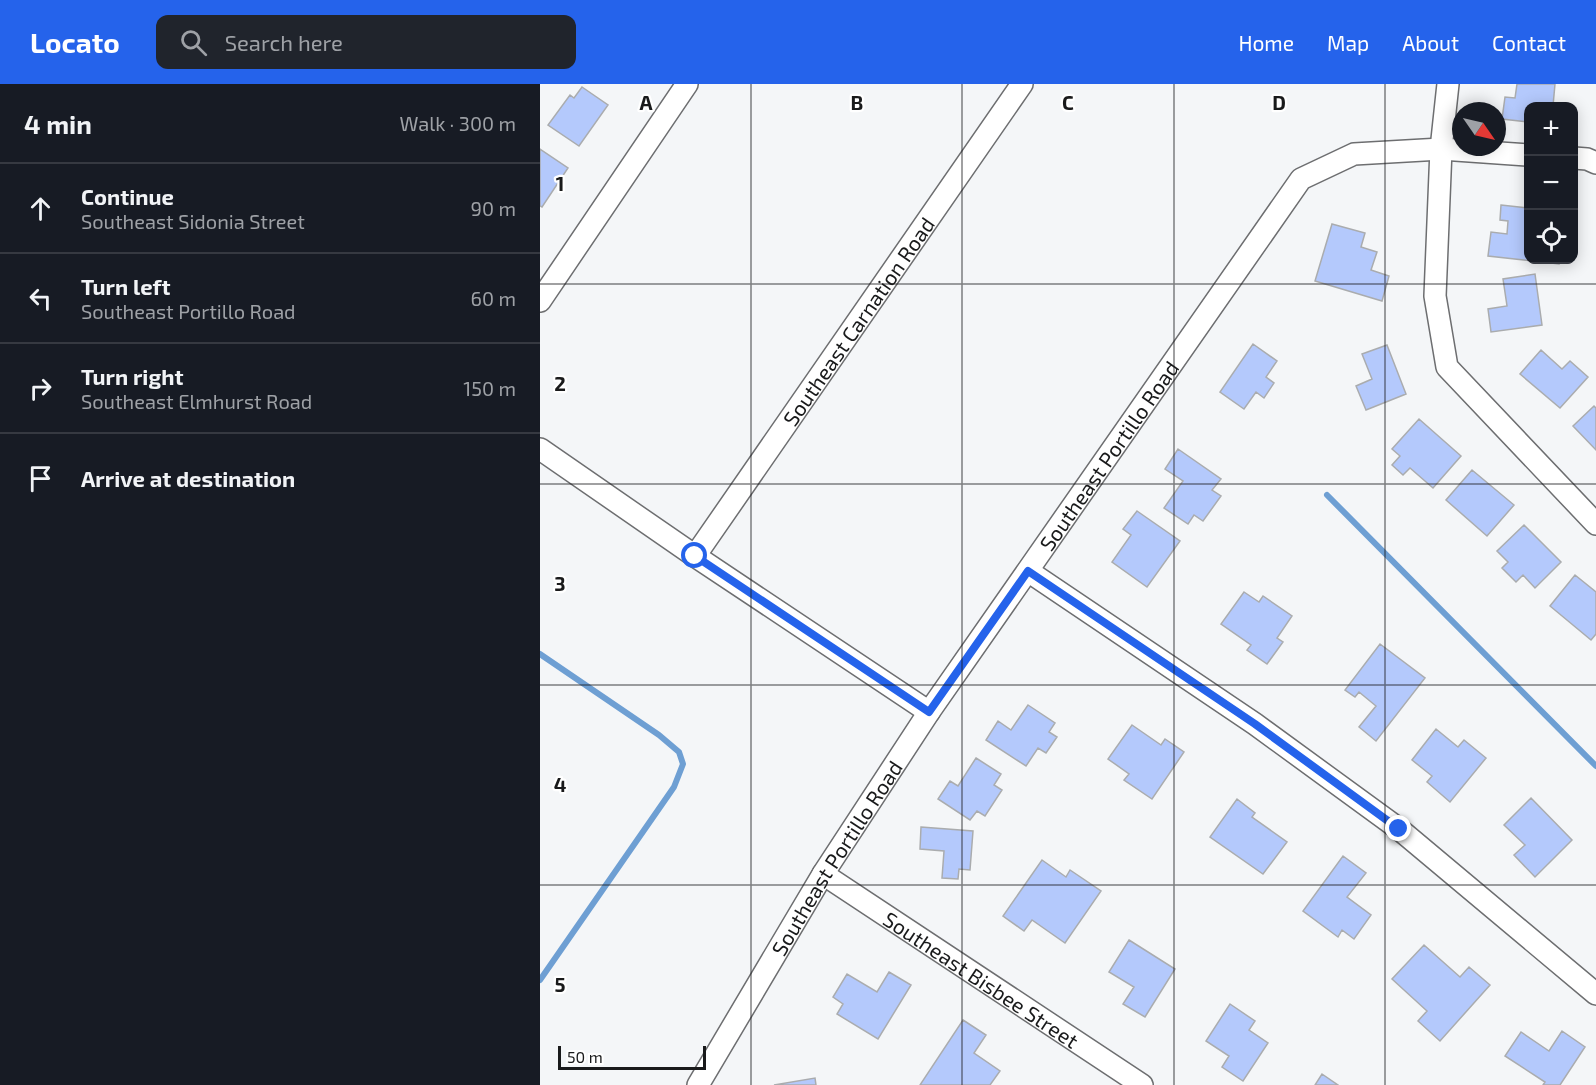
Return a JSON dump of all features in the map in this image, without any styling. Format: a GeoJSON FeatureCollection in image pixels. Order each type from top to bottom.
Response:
{"type":"FeatureCollection","features":[{"type":"Feature","properties":{"kind":"street"},"geometry":{"type":"LineString","coordinates":[[540,301],[687,84]]}},
{"type":"Feature","properties":{"kind":"street","name":"Southeast Carnation Road"},"geometry":{"type":"LineString","coordinates":[[695,556],[1022,84]]}},
{"type":"Feature","properties":{"kind":"street"},"geometry":{"type":"LineString","coordinates":[[1448,84],[1441,149],[1435,296],[1447,367],[1596,524]]}},
{"type":"Feature","properties":{"kind":"street","name":"Southeast Portillo Road"},"geometry":{"type":"LineString","coordinates":[[698,1085],[823,874],[929,712],[1301,179],[1354,154],[1441,149],[1524,155]]}},
{"type":"Feature","properties":{"kind":"street"},"geometry":{"type":"LineString","coordinates":[[1578,158],[1596,163]]}},
{"type":"Feature","properties":{"kind":"street"},"geometry":{"type":"LineString","coordinates":[[540,449],[695,556],[929,712]]}},
{"type":"Feature","properties":{"kind":"street"},"geometry":{"type":"LineString","coordinates":[[1028,571],[1255,724],[1399,829],[1596,994]]}},
{"type":"Feature","properties":{"kind":"street","name":"Southeast Bisbee Street"},"geometry":{"type":"LineString","coordinates":[[823,874],[1142,1085]]}},
{"type":"Feature","properties":{"kind":"building"},"geometry":{"type":"Polygon","coordinates":[[[1517,84],[1555,84],[1553,102],[1524,102],[1524,122],[1506,119],[1505,97],[1515,98],[1517,84]]]}},
{"type":"Feature","properties":{"kind":"building"},"geometry":{"type":"Polygon","coordinates":[[[582,87],[608,105],[579,146],[548,125],[570,95],[574,98],[582,87]]]}},
{"type":"Feature","properties":{"kind":"building"},"geometry":{"type":"Polygon","coordinates":[[[540,149],[568,168],[542,207],[540,206],[540,149]]]}},
{"type":"Feature","properties":{"kind":"building"},"geometry":{"type":"Polygon","coordinates":[[[1501,205],[1524,208],[1524,260],[1488,256],[1491,232],[1507,234],[1508,221],[1500,220],[1501,205]]]}},
{"type":"Feature","properties":{"kind":"building"},"geometry":{"type":"Polygon","coordinates":[[[1332,224],[1365,233],[1361,247],[1377,252],[1371,270],[1389,276],[1382,301],[1315,281],[1332,224]]]}},
{"type":"Feature","properties":{"kind":"building"},"geometry":{"type":"Polygon","coordinates":[[[1535,274],[1542,325],[1491,332],[1488,309],[1507,306],[1503,279],[1535,274]]]}},
{"type":"Feature","properties":{"kind":"building"},"geometry":{"type":"Polygon","coordinates":[[[1253,344],[1277,361],[1266,377],[1274,383],[1264,398],[1256,392],[1244,409],[1220,392],[1253,344]]]}},
{"type":"Feature","properties":{"kind":"building"},"geometry":{"type":"Polygon","coordinates":[[[1387,345],[1406,394],[1366,410],[1356,386],[1372,379],[1362,354],[1387,345]]]}},
{"type":"Feature","properties":{"kind":"building"},"geometry":{"type":"Polygon","coordinates":[[[1541,350],[1562,369],[1570,361],[1588,377],[1560,408],[1520,374],[1541,350]]]}},
{"type":"Feature","properties":{"kind":"building"},"geometry":{"type":"Polygon","coordinates":[[[1594,406],[1596,408],[1596,450],[1573,426],[1594,406]]]}},
{"type":"Feature","properties":{"kind":"building"},"geometry":{"type":"Polygon","coordinates":[[[1419,419],[1461,456],[1433,488],[1410,468],[1403,475],[1392,465],[1400,456],[1392,449],[1419,419]]]}},
{"type":"Feature","properties":{"kind":"building"},"geometry":{"type":"Polygon","coordinates":[[[1178,449],[1221,479],[1212,490],[1221,496],[1203,521],[1194,515],[1188,524],[1164,508],[1183,481],[1165,469],[1178,449]]]}},
{"type":"Feature","properties":{"kind":"building"},"geometry":{"type":"Polygon","coordinates":[[[1472,470],[1514,505],[1487,536],[1446,500],[1472,470]]]}},
{"type":"Feature","properties":{"kind":"building"},"geometry":{"type":"Polygon","coordinates":[[[1137,511],[1180,541],[1147,587],[1112,562],[1131,535],[1123,529],[1137,511]]]}},
{"type":"Feature","properties":{"kind":"building"},"geometry":{"type":"Polygon","coordinates":[[[1524,525],[1561,562],[1535,588],[1523,575],[1516,582],[1502,568],[1508,562],[1497,551],[1524,525]]]}},
{"type":"Feature","properties":{"kind":"building"},"geometry":{"type":"Polygon","coordinates":[[[1575,575],[1596,592],[1596,634],[1591,640],[1550,606],[1575,575]]]}},
{"type":"Feature","properties":{"kind":"building"},"geometry":{"type":"Polygon","coordinates":[[[1244,592],[1259,602],[1263,596],[1292,616],[1277,638],[1283,642],[1267,664],[1247,650],[1251,645],[1221,624],[1244,592]]]}},
{"type":"Feature","properties":{"kind":"building"},"geometry":{"type":"Polygon","coordinates":[[[1380,644],[1425,678],[1376,741],[1359,727],[1376,706],[1359,692],[1355,697],[1345,690],[1380,644]]]}},
{"type":"Feature","properties":{"kind":"building"},"geometry":{"type":"Polygon","coordinates":[[[1028,705],[1055,723],[1049,732],[1057,737],[1046,753],[1038,748],[1026,766],[986,740],[998,721],[1011,730],[1028,705]]]}},
{"type":"Feature","properties":{"kind":"building"},"geometry":{"type":"Polygon","coordinates":[[[1132,725],[1161,745],[1165,739],[1184,752],[1152,799],[1124,780],[1129,774],[1108,759],[1132,725]]]}},
{"type":"Feature","properties":{"kind":"building"},"geometry":{"type":"Polygon","coordinates":[[[1436,729],[1458,747],[1464,740],[1486,758],[1450,802],[1427,782],[1432,776],[1412,760],[1436,729]]]}},
{"type":"Feature","properties":{"kind":"building"},"geometry":{"type":"Polygon","coordinates":[[[976,758],[1001,774],[994,785],[1002,790],[985,816],[977,811],[970,820],[938,799],[950,781],[958,786],[976,758]]]}},
{"type":"Feature","properties":{"kind":"building"},"geometry":{"type":"Polygon","coordinates":[[[1531,798],[1572,840],[1535,877],[1514,855],[1525,845],[1504,825],[1531,798]]]}},
{"type":"Feature","properties":{"kind":"building"},"geometry":{"type":"Polygon","coordinates":[[[1237,799],[1255,813],[1252,817],[1287,842],[1263,874],[1210,837],[1237,799]]]}},
{"type":"Feature","properties":{"kind":"building"},"geometry":{"type":"Polygon","coordinates":[[[921,827],[973,831],[970,870],[959,869],[958,879],[942,878],[944,851],[920,849],[921,827]]]}},
{"type":"Feature","properties":{"kind":"building"},"geometry":{"type":"Polygon","coordinates":[[[1343,856],[1366,873],[1347,897],[1371,915],[1354,939],[1342,930],[1338,937],[1303,911],[1343,856]]]}},
{"type":"Feature","properties":{"kind":"building"},"geometry":{"type":"Polygon","coordinates":[[[1042,860],[1066,877],[1070,870],[1101,891],[1065,943],[1032,920],[1024,931],[1003,916],[1042,860]]]}},
{"type":"Feature","properties":{"kind":"building"},"geometry":{"type":"Polygon","coordinates":[[[1129,940],[1175,969],[1145,1017],[1123,1004],[1134,987],[1109,972],[1129,940]]]}},
{"type":"Feature","properties":{"kind":"building"},"geometry":{"type":"Polygon","coordinates":[[[1424,945],[1460,977],[1469,967],[1490,985],[1440,1041],[1418,1021],[1427,1011],[1392,979],[1424,945]]]}},
{"type":"Feature","properties":{"kind":"building"},"geometry":{"type":"Polygon","coordinates":[[[889,972],[911,985],[878,1039],[837,1014],[843,1004],[833,997],[847,974],[877,992],[889,972]]]}},
{"type":"Feature","properties":{"kind":"building"},"geometry":{"type":"Polygon","coordinates":[[[1230,1004],[1255,1021],[1249,1030],[1268,1043],[1243,1081],[1222,1067],[1229,1056],[1206,1041],[1230,1004]]]}},
{"type":"Feature","properties":{"kind":"building"},"geometry":{"type":"Polygon","coordinates":[[[963,1020],[986,1035],[974,1053],[1000,1071],[990,1085],[920,1085],[963,1020]]]}},
{"type":"Feature","properties":{"kind":"building"},"geometry":{"type":"Polygon","coordinates":[[[1562,1031],[1585,1047],[1560,1085],[1543,1085],[1545,1082],[1505,1056],[1521,1032],[1549,1051],[1562,1031]]]}},
{"type":"Feature","properties":{"kind":"building"},"geometry":{"type":"Polygon","coordinates":[[[1322,1074],[1338,1085],[1315,1085],[1322,1074]]]}},
{"type":"Feature","properties":{"kind":"building"},"geometry":{"type":"Polygon","coordinates":[[[815,1078],[816,1085],[774,1085],[815,1078]]]}},
{"type":"Feature","properties":{"kind":"waterway"},"geometry":{"type":"LineString","coordinates":[[1327,495],[1596,766]]}},
{"type":"Feature","properties":{"kind":"waterway"},"geometry":{"type":"LineString","coordinates":[[540,654],[659,735],[679,752],[683,764],[674,787],[540,980]]}},
{"type":"Feature","properties":{"kind":"route"},"geometry":{"type":"LineString","coordinates":[[695,556],[929,712],[1028,571],[1255,724],[1399,829]]}}]}
